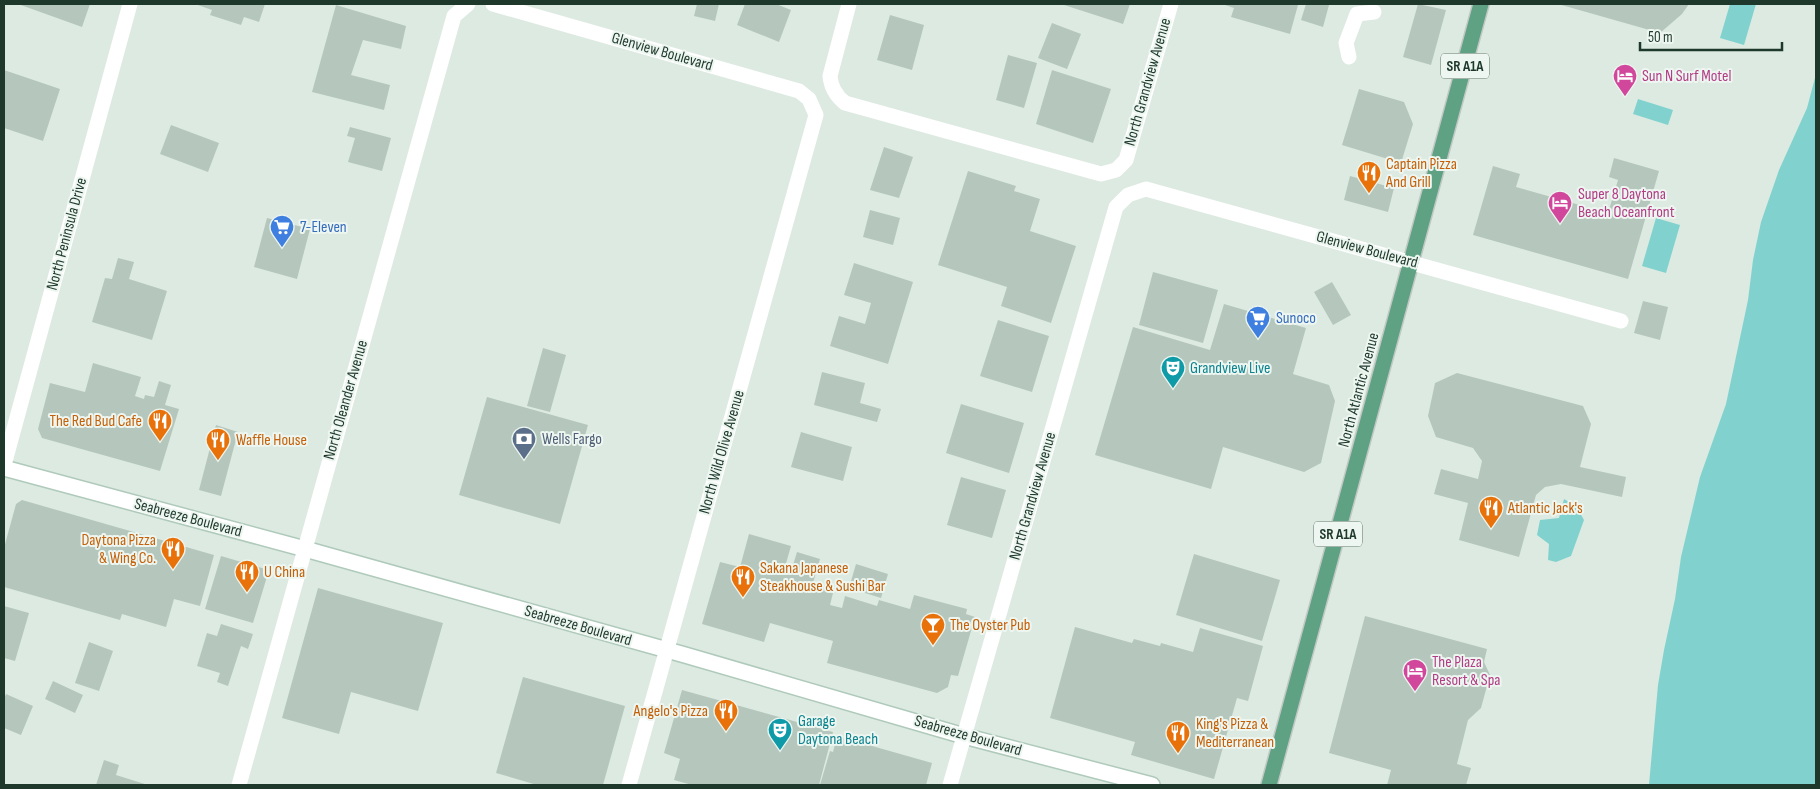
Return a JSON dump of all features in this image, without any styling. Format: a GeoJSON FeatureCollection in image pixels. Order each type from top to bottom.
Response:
{"type":"FeatureCollection","features":[{"type":"Feature","properties":{"kind":"main road","name":"North Atlantic Avenue"},"geometry":{"type":"LineString","coordinates":[[1269,785],[1481,4]]}},
{"type":"Feature","properties":{"kind":"street","name":"North Peninsula Drive"},"geometry":{"type":"LineString","coordinates":[[4,466],[130,4]]}},
{"type":"Feature","properties":{"kind":"street","name":"North Oleander Avenue"},"geometry":{"type":"LineString","coordinates":[[239,785],[454,16],[468,4]]}},
{"type":"Feature","properties":{"kind":"street","name":"Glenview Boulevard"},"geometry":{"type":"LineString","coordinates":[[493,4],[798,91],[809,99],[815,118]]}},
{"type":"Feature","properties":{"kind":"street","name":"North Grandview Avenue"},"geometry":{"type":"LineString","coordinates":[[849,4],[830,72],[831,86],[839,99],[850,105],[1102,174],[1116,170],[1126,160],[1171,4]]}},
{"type":"Feature","properties":{"kind":"street"},"geometry":{"type":"LineString","coordinates":[[1349,57],[1346,43],[1357,14],[1374,12]]}},
{"type":"Feature","properties":{"kind":"street","name":"North Wild Olive Avenue"},"geometry":{"type":"LineString","coordinates":[[629,785],[815,118]]}},
{"type":"Feature","properties":{"kind":"street","name":"Glenview Boulevard"},"geometry":{"type":"LineString","coordinates":[[1116,207],[1128,195],[1146,189],[1621,321]]}},
{"type":"Feature","properties":{"kind":"street","name":"North Grandview Avenue"},"geometry":{"type":"LineString","coordinates":[[950,785],[1116,207]]}},
{"type":"Feature","properties":{"kind":"street","name":"Seabreeze Boulevard"},"geometry":{"type":"LineString","coordinates":[[4,466],[667,650],[964,736],[1152,785]]}},
{"type":"Feature","properties":{"kind":"water"},"geometry":{"type":"Polygon","coordinates":[[[1730,4],[1756,4],[1744,45],[1720,38],[1730,4]]]}},
{"type":"Feature","properties":{"kind":"water"},"geometry":{"type":"Polygon","coordinates":[[[1816,74],[1816,785],[1649,785],[1658,685],[1675,599],[1681,557],[1700,477],[1726,404],[1748,300],[1753,260],[1761,222],[1779,170],[1807,108],[1816,74]]]}},
{"type":"Feature","properties":{"kind":"water"},"geometry":{"type":"Polygon","coordinates":[[[1638,99],[1673,110],[1668,125],[1633,114],[1638,99]]]}},
{"type":"Feature","properties":{"kind":"water"},"geometry":{"type":"Polygon","coordinates":[[[1656,218],[1680,225],[1666,273],[1642,266],[1656,218]]]}},
{"type":"Feature","properties":{"kind":"water"},"geometry":{"type":"Polygon","coordinates":[[[1564,499],[1576,506],[1584,520],[1571,556],[1556,562],[1548,560],[1549,544],[1537,535],[1540,520],[1559,518],[1564,499]]]}},
{"type":"Feature","properties":{"kind":"building"},"geometry":{"type":"Polygon","coordinates":[[[18,4],[90,4],[82,27],[18,4]]]}},
{"type":"Feature","properties":{"kind":"building"},"geometry":{"type":"Polygon","coordinates":[[[195,4],[265,4],[259,22],[244,17],[241,25],[210,15],[212,10],[195,4]]]}},
{"type":"Feature","properties":{"kind":"building"},"geometry":{"type":"Polygon","coordinates":[[[697,4],[719,4],[715,21],[694,16],[697,4]]]}},
{"type":"Feature","properties":{"kind":"building"},"geometry":{"type":"Polygon","coordinates":[[[745,4],[776,4],[791,10],[779,42],[737,25],[745,4]]]}},
{"type":"Feature","properties":{"kind":"building"},"geometry":{"type":"Polygon","coordinates":[[[1061,4],[1130,4],[1123,24],[1061,4]]]}},
{"type":"Feature","properties":{"kind":"building"},"geometry":{"type":"Polygon","coordinates":[[[1222,4],[1298,5],[1290,34],[1231,17],[1234,8],[1222,4]]]}},
{"type":"Feature","properties":{"kind":"building"},"geometry":{"type":"Polygon","coordinates":[[[1306,4],[1329,5],[1323,27],[1301,20],[1306,4]]]}},
{"type":"Feature","properties":{"kind":"building"},"geometry":{"type":"Polygon","coordinates":[[[1418,4],[1446,10],[1431,65],[1403,57],[1418,4]]]}},
{"type":"Feature","properties":{"kind":"building"},"geometry":{"type":"Polygon","coordinates":[[[1558,4],[1689,4],[1682,14],[1660,33],[1558,4]]]}},
{"type":"Feature","properties":{"kind":"building"},"geometry":{"type":"Polygon","coordinates":[[[336,5],[406,26],[401,49],[363,40],[351,75],[390,85],[384,110],[312,92],[336,5]]]}},
{"type":"Feature","properties":{"kind":"building"},"geometry":{"type":"Polygon","coordinates":[[[890,15],[924,25],[912,70],[877,60],[890,15]]]}},
{"type":"Feature","properties":{"kind":"building"},"geometry":{"type":"Polygon","coordinates":[[[1052,23],[1081,34],[1067,69],[1038,58],[1052,23]]]}},
{"type":"Feature","properties":{"kind":"building"},"geometry":{"type":"Polygon","coordinates":[[[1008,55],[1037,63],[1024,108],[996,100],[1008,55]]]}},
{"type":"Feature","properties":{"kind":"building"},"geometry":{"type":"Polygon","coordinates":[[[4,70],[60,89],[43,141],[4,128],[4,70]]]}},
{"type":"Feature","properties":{"kind":"building"},"geometry":{"type":"Polygon","coordinates":[[[1052,70],[1111,89],[1093,143],[1036,124],[1052,70]]]}},
{"type":"Feature","properties":{"kind":"building"},"geometry":{"type":"Polygon","coordinates":[[[1359,89],[1404,102],[1413,124],[1401,163],[1342,145],[1359,89]]]}},
{"type":"Feature","properties":{"kind":"building"},"geometry":{"type":"Polygon","coordinates":[[[171,125],[219,143],[208,172],[160,154],[171,125]]]}},
{"type":"Feature","properties":{"kind":"building"},"geometry":{"type":"Polygon","coordinates":[[[350,127],[391,138],[382,171],[348,162],[355,138],[347,136],[350,127]]]}},
{"type":"Feature","properties":{"kind":"building"},"geometry":{"type":"Polygon","coordinates":[[[884,147],[913,157],[899,198],[870,190],[884,147]]]}},
{"type":"Feature","properties":{"kind":"building","name":"Super 8 Daytona Beach Oceanfront"},"geometry":{"type":"Polygon","coordinates":[[[1614,158],[1659,171],[1628,279],[1473,235],[1493,166],[1520,174],[1516,187],[1608,213],[1618,180],[1609,177],[1614,158]]]}},
{"type":"Feature","properties":{"kind":"building"},"geometry":{"type":"Polygon","coordinates":[[[968,171],[1016,186],[1014,191],[1040,199],[1030,231],[1076,246],[1051,323],[1001,306],[1007,287],[938,265],[968,171]]]}},
{"type":"Feature","properties":{"kind":"building","name":"Captain Pizza And Grill"},"geometry":{"type":"Polygon","coordinates":[[[1350,176],[1394,188],[1388,212],[1344,200],[1350,176]]]}},
{"type":"Feature","properties":{"kind":"building"},"geometry":{"type":"Polygon","coordinates":[[[870,210],[900,218],[893,245],[863,237],[870,210]]]}},
{"type":"Feature","properties":{"kind":"building","name":"7-Eleven"},"geometry":{"type":"Polygon","coordinates":[[[267,218],[310,229],[297,279],[254,267],[267,218]]]}},
{"type":"Feature","properties":{"kind":"building"},"geometry":{"type":"Polygon","coordinates":[[[118,258],[134,262],[129,279],[167,291],[152,340],[92,322],[105,278],[112,279],[118,258]]]}},
{"type":"Feature","properties":{"kind":"building"},"geometry":{"type":"Polygon","coordinates":[[[854,263],[913,282],[888,364],[830,346],[839,316],[865,324],[871,303],[844,295],[854,263]]]}},
{"type":"Feature","properties":{"kind":"building"},"geometry":{"type":"Polygon","coordinates":[[[1153,272],[1218,290],[1203,343],[1139,325],[1153,272]]]}},
{"type":"Feature","properties":{"kind":"building","name":"Sunoco"},"geometry":{"type":"Polygon","coordinates":[[[1332,282],[1351,315],[1333,325],[1314,292],[1332,282]]]}},
{"type":"Feature","properties":{"kind":"building"},"geometry":{"type":"Polygon","coordinates":[[[1643,301],[1668,307],[1660,340],[1634,333],[1643,301]]]}},
{"type":"Feature","properties":{"kind":"building"},"geometry":{"type":"Polygon","coordinates":[[[1224,304],[1306,328],[1293,374],[1329,385],[1335,401],[1321,463],[1304,472],[1223,447],[1211,489],[1095,455],[1133,327],[1210,350],[1224,304]]]}},
{"type":"Feature","properties":{"kind":"building"},"geometry":{"type":"Polygon","coordinates":[[[998,320],[1049,336],[1032,392],[980,376],[998,320]]]}},
{"type":"Feature","properties":{"kind":"building"},"geometry":{"type":"Polygon","coordinates":[[[543,348],[566,355],[550,412],[527,406],[543,348]]]}},
{"type":"Feature","properties":{"kind":"building"},"geometry":{"type":"Polygon","coordinates":[[[93,363],[141,377],[135,396],[144,399],[145,395],[154,397],[159,381],[171,385],[165,405],[179,409],[160,471],[42,438],[38,429],[50,383],[85,392],[93,363]]]}},
{"type":"Feature","properties":{"kind":"building"},"geometry":{"type":"Polygon","coordinates":[[[822,372],[865,383],[860,403],[881,409],[877,422],[814,405],[822,372]]]}},
{"type":"Feature","properties":{"kind":"building"},"geometry":{"type":"Polygon","coordinates":[[[1457,373],[1583,406],[1591,424],[1580,467],[1626,477],[1622,497],[1561,484],[1545,487],[1536,495],[1519,557],[1459,540],[1468,503],[1434,494],[1441,469],[1478,479],[1482,461],[1473,448],[1436,437],[1428,416],[1435,383],[1457,373]]]}},
{"type":"Feature","properties":{"kind":"building","name":"Wells Fargo"},"geometry":{"type":"Polygon","coordinates":[[[487,397],[588,425],[560,524],[459,495],[487,397]]]}},
{"type":"Feature","properties":{"kind":"building"},"geometry":{"type":"Polygon","coordinates":[[[961,404],[1024,423],[1009,473],[946,453],[961,404]]]}},
{"type":"Feature","properties":{"kind":"building","name":"Waffle House"},"geometry":{"type":"Polygon","coordinates":[[[216,425],[238,432],[221,496],[199,490],[216,425]]]}},
{"type":"Feature","properties":{"kind":"building"},"geometry":{"type":"Polygon","coordinates":[[[801,432],[852,447],[843,481],[791,467],[801,432]]]}},
{"type":"Feature","properties":{"kind":"building"},"geometry":{"type":"Polygon","coordinates":[[[961,477],[1006,490],[992,538],[947,525],[961,477]]]}},
{"type":"Feature","properties":{"kind":"building"},"geometry":{"type":"Polygon","coordinates":[[[22,500],[214,555],[200,606],[174,599],[166,627],[122,614],[120,620],[4,587],[4,548],[16,504],[22,500]]]}},
{"type":"Feature","properties":{"kind":"building"},"geometry":{"type":"Polygon","coordinates":[[[749,534],[791,546],[783,574],[790,575],[797,552],[820,559],[813,583],[834,589],[830,605],[842,608],[845,596],[877,606],[879,600],[910,609],[914,595],[967,609],[966,614],[975,617],[958,676],[951,675],[948,687],[937,693],[827,663],[833,641],[770,623],[764,642],[702,624],[720,562],[740,567],[749,534]]]}},
{"type":"Feature","properties":{"kind":"building"},"geometry":{"type":"Polygon","coordinates":[[[1194,554],[1280,580],[1262,641],[1176,615],[1194,554]]]}},
{"type":"Feature","properties":{"kind":"building"},"geometry":{"type":"Polygon","coordinates":[[[221,556],[269,570],[253,623],[205,609],[221,556]]]}},
{"type":"Feature","properties":{"kind":"building"},"geometry":{"type":"Polygon","coordinates":[[[856,564],[888,574],[881,598],[849,588],[856,564]]]}},
{"type":"Feature","properties":{"kind":"building"},"geometry":{"type":"Polygon","coordinates":[[[318,588],[443,623],[418,711],[351,692],[339,734],[282,718],[318,588]]]}},
{"type":"Feature","properties":{"kind":"building"},"geometry":{"type":"Polygon","coordinates":[[[4,606],[29,613],[15,661],[4,658],[4,606]]]}},
{"type":"Feature","properties":{"kind":"building","name":"The Plaza Resort & Spa"},"geometry":{"type":"Polygon","coordinates":[[[1365,616],[1487,649],[1484,662],[1490,675],[1481,708],[1468,720],[1457,764],[1471,768],[1466,785],[1387,785],[1391,770],[1329,753],[1365,616]]]}},
{"type":"Feature","properties":{"kind":"building"},"geometry":{"type":"Polygon","coordinates":[[[221,624],[253,634],[248,649],[241,646],[228,686],[217,682],[220,673],[197,666],[207,633],[217,636],[221,624]]]}},
{"type":"Feature","properties":{"kind":"building"},"geometry":{"type":"Polygon","coordinates":[[[1075,627],[1132,643],[1134,639],[1160,646],[1161,643],[1193,652],[1200,628],[1263,646],[1248,701],[1237,698],[1214,779],[1131,755],[1135,742],[1050,718],[1075,627]]]}},
{"type":"Feature","properties":{"kind":"building"},"geometry":{"type":"Polygon","coordinates":[[[89,642],[113,651],[99,691],[75,683],[89,642]]]}},
{"type":"Feature","properties":{"kind":"building"},"geometry":{"type":"Polygon","coordinates":[[[523,677],[625,706],[603,785],[537,785],[496,773],[523,677]]]}},
{"type":"Feature","properties":{"kind":"building"},"geometry":{"type":"Polygon","coordinates":[[[53,681],[83,695],[75,713],[45,699],[53,681]]]}},
{"type":"Feature","properties":{"kind":"building"},"geometry":{"type":"Polygon","coordinates":[[[682,690],[833,732],[819,785],[692,785],[674,780],[680,759],[664,753],[682,690]]]}},
{"type":"Feature","properties":{"kind":"building"},"geometry":{"type":"Polygon","coordinates":[[[6,694],[33,706],[21,735],[4,728],[4,699],[6,694]]]}},
{"type":"Feature","properties":{"kind":"building"},"geometry":{"type":"Polygon","coordinates":[[[837,736],[932,763],[926,785],[820,785],[830,751],[833,752],[837,736]]]}},
{"type":"Feature","properties":{"kind":"building"},"geometry":{"type":"Polygon","coordinates":[[[104,760],[119,765],[116,775],[148,785],[96,785],[104,760]]]}},
{"type":"Feature","properties":{"kind":"place","name":"Sun N Surf Motel"},"geometry":{"type":"Point","coordinates":[1625,97]}},
{"type":"Feature","properties":{"kind":"place","name":"Captain Pizza And Grill"},"geometry":{"type":"Point","coordinates":[1369,194]}},
{"type":"Feature","properties":{"kind":"place","name":"Super 8 Daytona Beach Oceanfront"},"geometry":{"type":"Point","coordinates":[1560,224]}},
{"type":"Feature","properties":{"kind":"place","name":"7-Eleven"},"geometry":{"type":"Point","coordinates":[282,248]}},
{"type":"Feature","properties":{"kind":"place","name":"Sunoco"},"geometry":{"type":"Point","coordinates":[1258,339]}},
{"type":"Feature","properties":{"kind":"place","name":"Grandview Live"},"geometry":{"type":"Point","coordinates":[1173,389]}},
{"type":"Feature","properties":{"kind":"place","name":"The Red Bud Cafe"},"geometry":{"type":"Point","coordinates":[160,442]}},
{"type":"Feature","properties":{"kind":"place","name":"Wells Fargo"},"geometry":{"type":"Point","coordinates":[524,460]}},
{"type":"Feature","properties":{"kind":"place","name":"Waffle House"},"geometry":{"type":"Point","coordinates":[218,461]}},
{"type":"Feature","properties":{"kind":"place","name":"Atlantic Jack's"},"geometry":{"type":"Point","coordinates":[1491,529]}},
{"type":"Feature","properties":{"kind":"place","name":"Daytona Pizza & Wing Co."},"geometry":{"type":"Point","coordinates":[173,570]}},
{"type":"Feature","properties":{"kind":"place","name":"U China"},"geometry":{"type":"Point","coordinates":[247,593]}},
{"type":"Feature","properties":{"kind":"place","name":"Sakana Japanese Steakhouse & Sushi Bar"},"geometry":{"type":"Point","coordinates":[743,598]}},
{"type":"Feature","properties":{"kind":"place","name":"The Oyster Pub"},"geometry":{"type":"Point","coordinates":[933,646]}},
{"type":"Feature","properties":{"kind":"place","name":"The Plaza Resort & Spa"},"geometry":{"type":"Point","coordinates":[1415,692]}},
{"type":"Feature","properties":{"kind":"place","name":"Angelo's Pizza"},"geometry":{"type":"Point","coordinates":[726,732]}},
{"type":"Feature","properties":{"kind":"place","name":"Garage Daytona Beach"},"geometry":{"type":"Point","coordinates":[780,751]}},
{"type":"Feature","properties":{"kind":"place","name":"King's Pizza & Mediterranean"},"geometry":{"type":"Point","coordinates":[1178,754]}}]}
